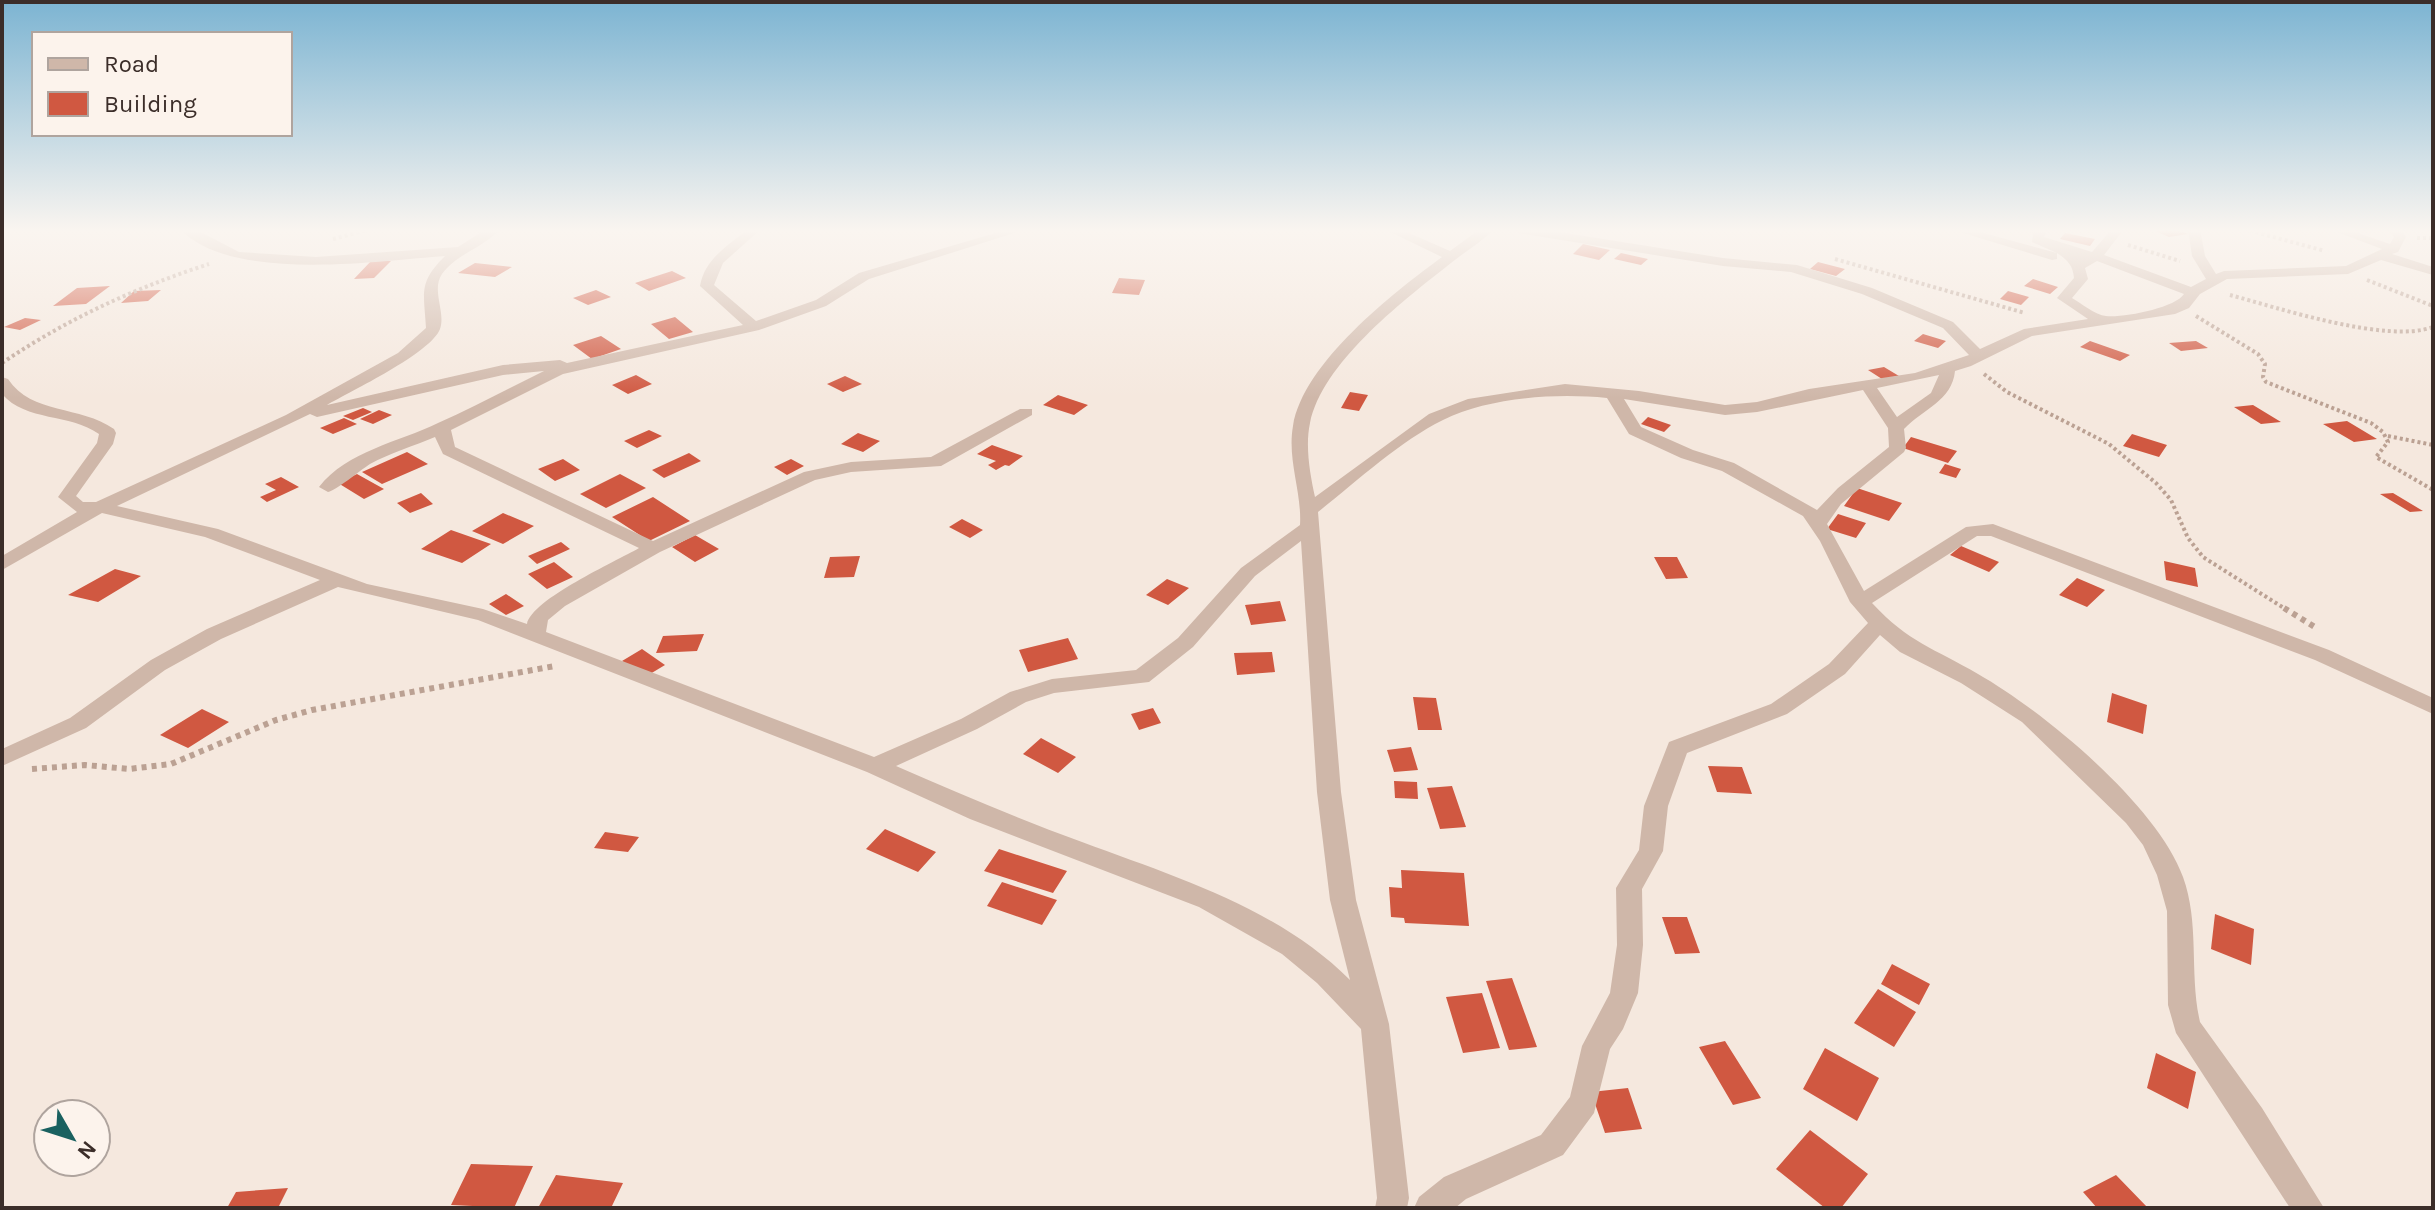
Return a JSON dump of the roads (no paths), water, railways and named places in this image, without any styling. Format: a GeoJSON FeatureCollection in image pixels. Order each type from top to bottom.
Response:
{"type":"FeatureCollection","features":[{"type":"Feature","properties":{"kind":"street"},"geometry":{"type":"LineString","coordinates":[[2,564],[99,507],[292,418],[403,356],[433,328],[432,285]]}},
{"type":"Feature","properties":{"kind":"street"},"geometry":{"type":"LineString","coordinates":[[707,285],[754,327]]}},
{"type":"Feature","properties":{"kind":"street"},"geometry":{"type":"LineString","coordinates":[[328,487],[341,474],[369,458],[442,428],[548,374],[584,363],[754,327],[821,303],[849,285]]}},
{"type":"Feature","properties":{"kind":"street"},"geometry":{"type":"LineString","coordinates":[[1391,1208],[1393,1198],[1375,1024],[1343,900],[1329,792],[1310,518],[1304,484],[1300,422],[1317,386],[1359,337],[1416,285]]}},
{"type":"Feature","properties":{"kind":"street"},"geometry":{"type":"LineString","coordinates":[[1847,285],[1948,325],[1957,331],[1972,360]]}},
{"type":"Feature","properties":{"kind":"street"},"geometry":{"type":"LineString","coordinates":[[2075,285],[2064,298],[2102,321]]}},
{"type":"Feature","properties":{"kind":"street"},"geometry":{"type":"LineString","coordinates":[[875,766],[969,724],[1018,697],[1052,686],[1131,678],[1151,672],[1175,654],[1248,571],[1384,452],[1435,417],[1468,404],[1565,389],[1725,410],[1757,407],[1809,394],[1947,369],[2029,332],[2145,316],[2199,286]]}},
{"type":"Feature","properties":{"kind":"street"},"geometry":{"type":"LineString","coordinates":[[292,418],[503,370],[584,363]]}},
{"type":"Feature","properties":{"kind":"street"},"geometry":{"type":"LineString","coordinates":[[1896,428],[1942,391],[1947,369]]}},
{"type":"Feature","properties":{"kind":"street"},"geometry":{"type":"LineString","coordinates":[[2,382],[14,398],[36,408],[88,419],[98,423],[108,433],[105,444],[67,497],[78,507],[99,507],[211,533],[362,589],[483,615],[875,766],[979,813],[1208,900],[1291,946],[1327,975],[1375,1024]]}},
{"type":"Feature","properties":{"kind":"street"},"geometry":{"type":"LineString","coordinates":[[1818,523],[1841,493],[1882,465],[1898,448],[1896,428],[1867,384]]}},
{"type":"Feature","properties":{"kind":"street"},"geometry":{"type":"LineString","coordinates":[[1612,393],[1635,430],[1687,454],[1739,472],[1798,504],[1818,523],[1860,602],[1879,623],[1907,647],[1969,678],[2030,717],[2125,806],[2153,840],[2170,875],[2180,911],[2182,1005],[2186,1024],[2308,1208]]}},
{"type":"Feature","properties":{"kind":"street"},"geometry":{"type":"LineString","coordinates":[[535,634],[538,618],[558,602],[653,548],[810,476],[851,467],[914,465],[950,456],[1026,412]]}},
{"type":"Feature","properties":{"kind":"street"},"geometry":{"type":"LineString","coordinates":[[442,428],[449,450],[653,548]]}},
{"type":"Feature","properties":{"kind":"street"},"geometry":{"type":"LineString","coordinates":[[1860,602],[1973,531],[1993,530],[2310,650],[2433,707]]}},
{"type":"Feature","properties":{"kind":"street"},"geometry":{"type":"LineString","coordinates":[[2,758],[78,723],[158,665],[214,634],[337,580]]}},
{"type":"Feature","properties":{"kind":"street"},"geometry":{"type":"LineString","coordinates":[[1430,1208],[1455,1188],[1552,1145],[1584,1103],[1596,1046],[1613,1020],[1624,993],[1630,945],[1629,888],[1651,851],[1656,806],[1677,748],[1779,709],[1837,669],[1879,623]]}}]}
